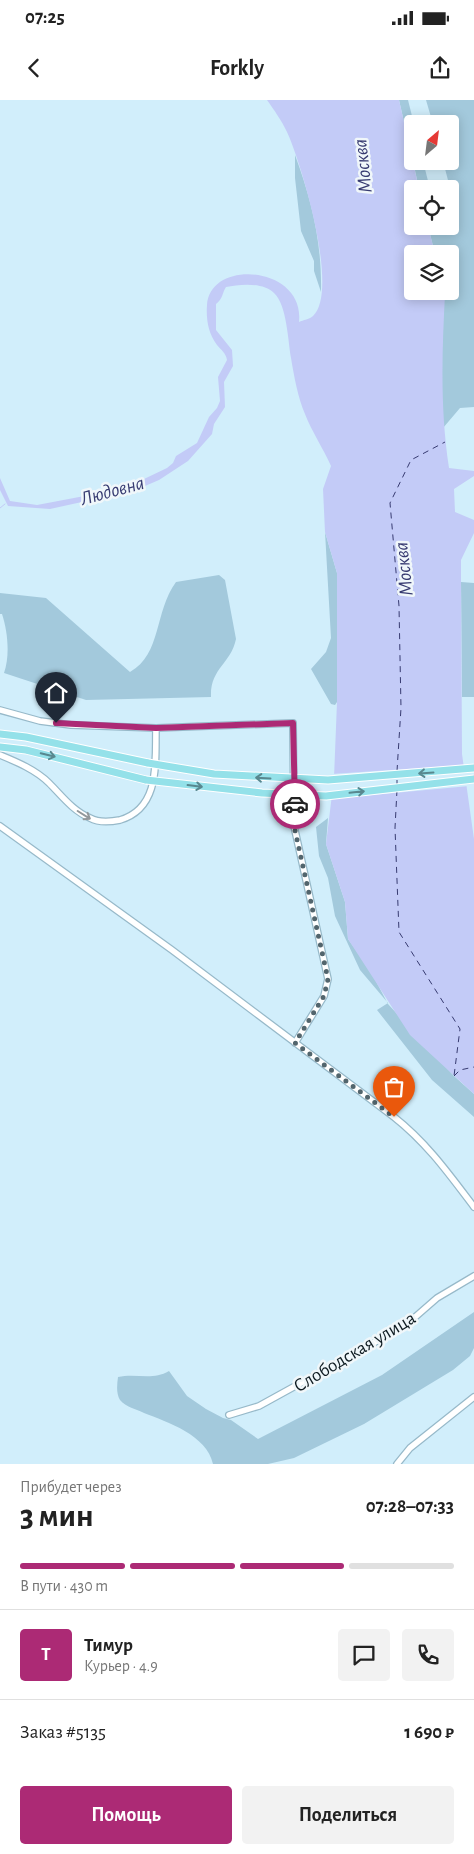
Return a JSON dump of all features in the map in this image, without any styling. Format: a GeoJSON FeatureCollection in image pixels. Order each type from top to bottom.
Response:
{"type":"FeatureCollection","features":[{"type":"Feature","properties":{"kind":"main road"},"geometry":{"type":"LineString","coordinates":[[0,734],[26,737],[148,763],[214,774],[328,780],[474,768]]}},
{"type":"Feature","properties":{"kind":"main road"},"geometry":{"type":"LineString","coordinates":[[0,747],[26,750],[146,780],[243,791],[326,796],[474,779]]}},
{"type":"Feature","properties":{"kind":"street"},"geometry":{"type":"LineString","coordinates":[[0,710],[40,721],[63,724],[156,728],[293,723],[294,826],[328,979],[324,996],[295,1043]]}},
{"type":"Feature","properties":{"kind":"street"},"geometry":{"type":"LineString","coordinates":[[0,755],[22,764],[48,782],[69,805],[89,818],[113,821],[135,812],[150,794],[154,777],[156,728]]}},
{"type":"Feature","properties":{"kind":"street"},"geometry":{"type":"LineString","coordinates":[[0,826],[200,971],[418,1137],[436,1156],[474,1207]]}},
{"type":"Feature","properties":{"kind":"street","name":"Слободская улица"},"geometry":{"type":"LineString","coordinates":[[229,1415],[260,1406],[406,1325],[437,1298],[474,1276]]}},
{"type":"Feature","properties":{"kind":"street"},"geometry":{"type":"LineString","coordinates":[[397,1464],[410,1448],[474,1397]]}},
{"type":"Feature","properties":{"kind":"shaded area"},"geometry":{"type":"Polygon","coordinates":[[[399,100],[408,100],[412,115],[404,115],[404,122],[399,100]]]}},
{"type":"Feature","properties":{"kind":"shaded area"},"geometry":{"type":"Polygon","coordinates":[[[426,100],[474,100],[474,407],[460,408],[443,428],[441,373],[444,300],[459,300],[459,245],[433,245],[430,235],[459,235],[459,180],[448,180],[445,170],[459,170],[459,115],[430,115],[426,100]]]}},
{"type":"Feature","properties":{"kind":"shaded area"},"geometry":{"type":"Polygon","coordinates":[[[295,155],[315,222],[320,256],[321,292],[314,271],[314,261],[301,231],[295,178],[295,155]]]}},
{"type":"Feature","properties":{"kind":"shaded area"},"geometry":{"type":"Polygon","coordinates":[[[415,170],[425,170],[428,180],[417,180],[415,170]]]}},
{"type":"Feature","properties":{"kind":"shaded area"},"geometry":{"type":"Polygon","coordinates":[[[325,532],[337,573],[337,702],[335,705],[331,704],[311,669],[326,652],[331,638],[325,532]]]}},
{"type":"Feature","properties":{"kind":"shaded area"},"geometry":{"type":"Polygon","coordinates":[[[219,575],[225,580],[236,639],[230,655],[217,672],[211,697],[86,700],[4,673],[8,644],[4,621],[2,614],[0,614],[0,593],[46,598],[130,672],[148,655],[164,606],[176,582],[219,575]]]}},
{"type":"Feature","properties":{"kind":"shaded area"},"geometry":{"type":"Polygon","coordinates":[[[461,582],[474,583],[474,697],[462,697],[461,582]]]}},
{"type":"Feature","properties":{"kind":"shaded area"},"geometry":{"type":"Polygon","coordinates":[[[328,818],[326,844],[345,902],[348,939],[369,968],[387,1001],[360,970],[335,916],[328,878],[319,856],[316,827],[328,818]]]}},
{"type":"Feature","properties":{"kind":"shaded area"},"geometry":{"type":"Polygon","coordinates":[[[388,1003],[454,1076],[474,1094],[474,1117],[432,1080],[377,1010],[388,1003]]]}},
{"type":"Feature","properties":{"kind":"shaded area"},"geometry":{"type":"Polygon","coordinates":[[[474,1312],[474,1348],[470,1356],[453,1370],[364,1424],[294,1458],[268,1464],[213,1464],[203,1445],[195,1437],[174,1425],[128,1406],[120,1400],[118,1395],[118,1377],[157,1376],[169,1371],[187,1396],[206,1409],[231,1420],[258,1439],[382,1375],[474,1312]]]}},
{"type":"Feature","properties":{"kind":"water"},"geometry":{"type":"Polygon","coordinates":[[[267,100],[399,100],[404,122],[404,170],[415,170],[417,180],[404,180],[404,235],[430,235],[433,245],[404,245],[404,300],[445,300],[443,403],[449,468],[474,471],[474,476],[454,489],[455,512],[474,520],[474,533],[461,560],[461,582],[462,754],[474,839],[474,1094],[410,1035],[348,939],[345,902],[326,844],[334,778],[337,702],[337,573],[325,532],[323,489],[331,466],[300,401],[293,372],[284,314],[282,306],[274,293],[258,285],[226,287],[216,304],[216,330],[232,350],[233,366],[224,382],[225,407],[214,424],[212,434],[188,461],[159,480],[124,495],[109,496],[50,509],[8,506],[0,490],[0,478],[10,501],[37,505],[95,494],[108,488],[121,490],[167,468],[173,463],[176,456],[197,443],[209,417],[220,401],[218,377],[227,360],[212,336],[208,326],[207,315],[207,305],[212,290],[223,280],[239,275],[256,275],[273,280],[288,289],[297,303],[299,322],[313,316],[320,302],[322,281],[320,255],[301,170],[283,124],[267,100]]]}},
{"type":"Feature","properties":{"kind":"pier"},"geometry":{"type":"Polygon","coordinates":[[[466,765],[469,786],[329,799],[332,774],[466,765]]]}},
{"type":"Feature","properties":{"kind":"waterway"},"geometry":{"type":"LineString","coordinates":[[0,508],[5,504]]}},
{"type":"Feature","properties":{"kind":"ferry route"},"geometry":{"type":"LineString","coordinates":[[397,771],[401,708],[399,606],[390,503],[411,460],[445,442]]}},
{"type":"Feature","properties":{"kind":"ferry route"},"geometry":{"type":"LineString","coordinates":[[397,777],[397,786]]}},
{"type":"Feature","properties":{"kind":"ferry route"},"geometry":{"type":"LineString","coordinates":[[397,790],[395,828],[399,932],[460,1029],[454,1076]]}},
{"type":"Feature","properties":{"kind":"ferry route"},"geometry":{"type":"LineString","coordinates":[[454,1076],[460,1070],[474,1067]]}},
{"type":"Feature","properties":{"kind":"way so far"},"geometry":{"type":"LineString","coordinates":[[295,804],[294,826],[326,963],[328,979],[324,996],[295,1043],[394,1117]]}},
{"type":"Feature","properties":{"kind":"route"},"geometry":{"type":"LineString","coordinates":[[56,723],[156,728],[293,723],[295,804]]}},
{"type":"Feature","properties":{"kind":"water label","name":"Москва"},"geometry":{"type":"Point","coordinates":[362,166]}},
{"type":"Feature","properties":{"kind":"water label","name":"Людовна"},"geometry":{"type":"Point","coordinates":[112,490]}},
{"type":"Feature","properties":{"kind":"water label","name":"Москва"},"geometry":{"type":"Point","coordinates":[403,569]}}]}
